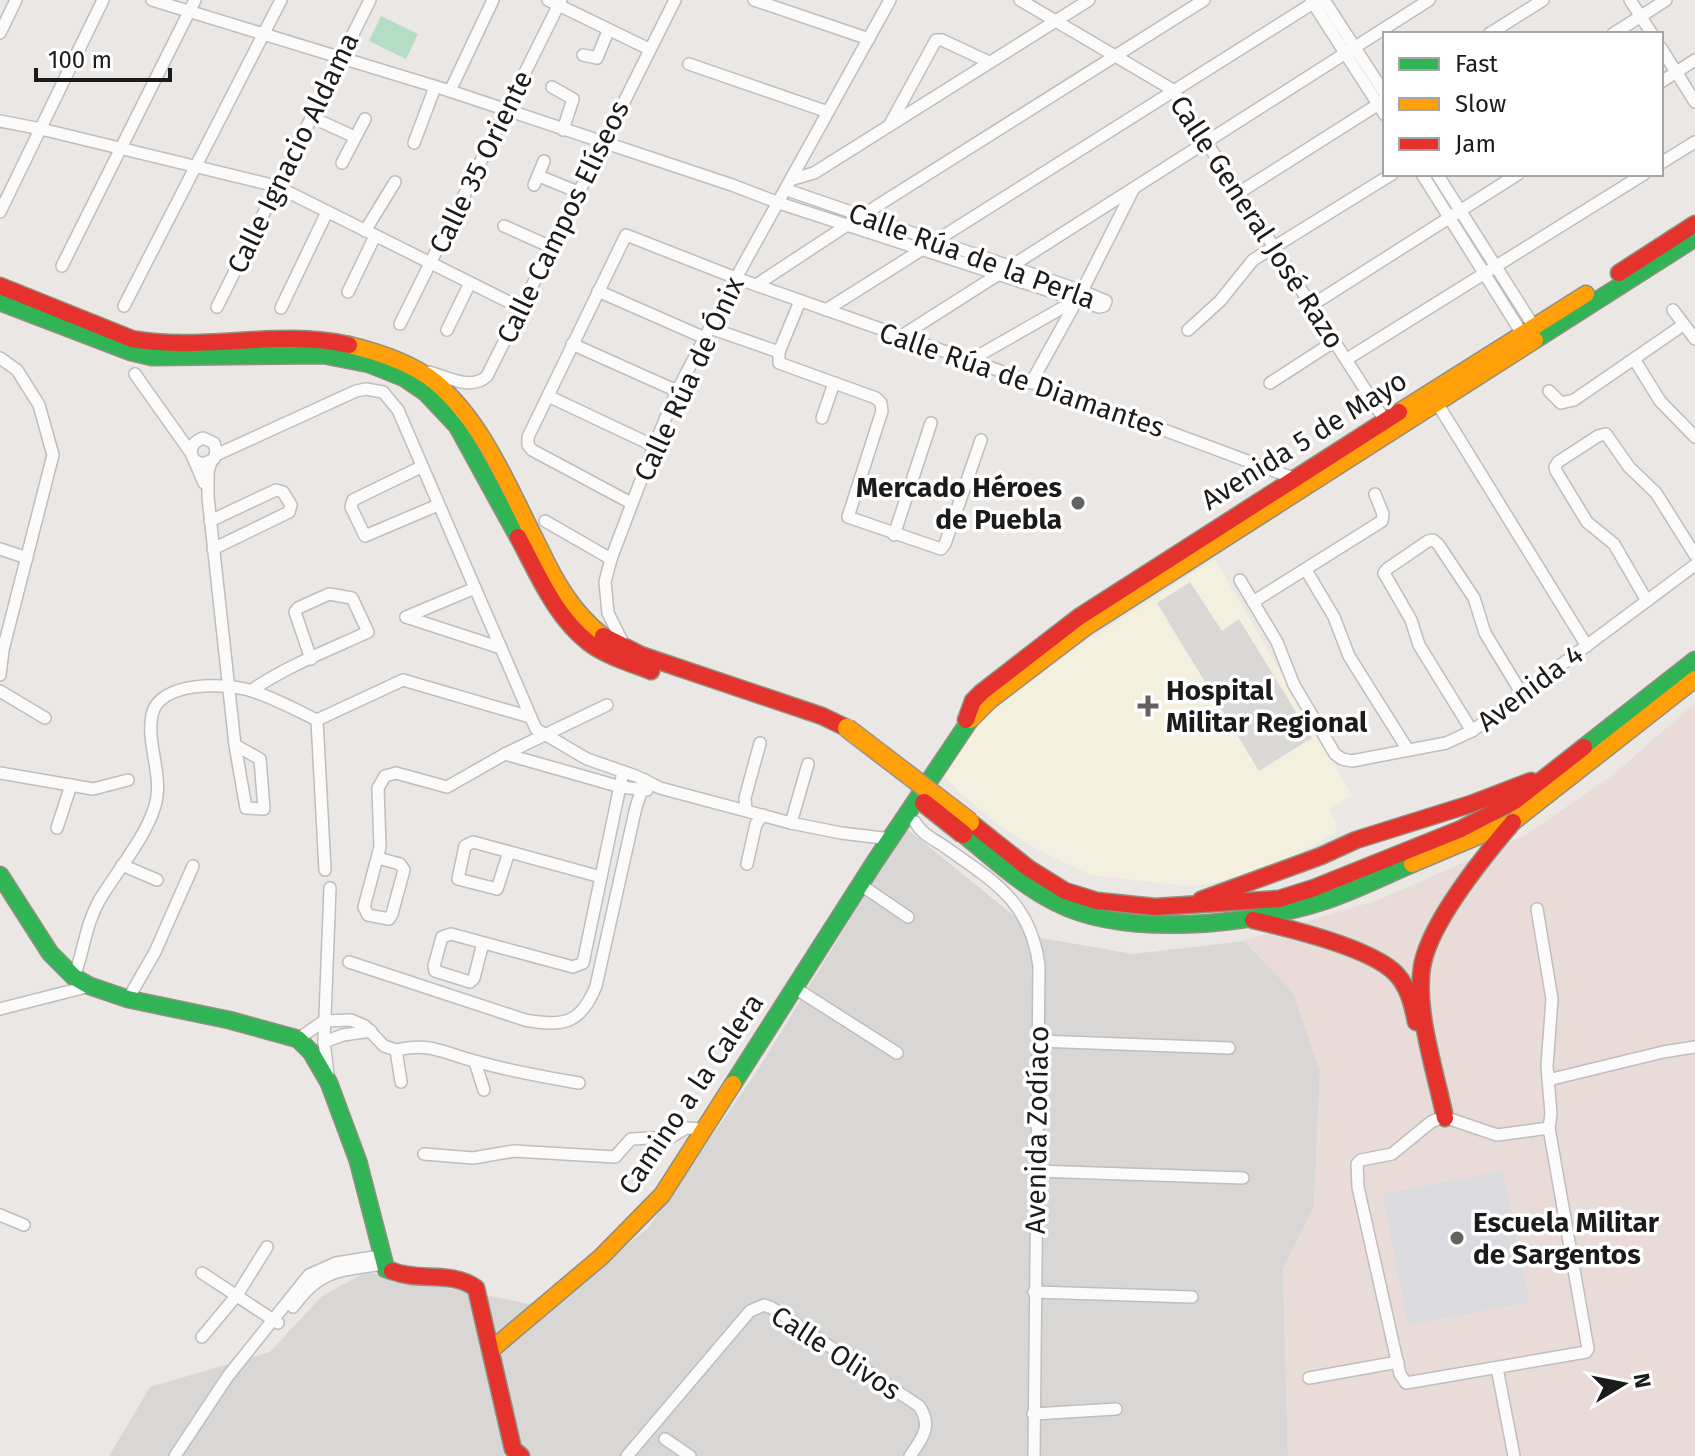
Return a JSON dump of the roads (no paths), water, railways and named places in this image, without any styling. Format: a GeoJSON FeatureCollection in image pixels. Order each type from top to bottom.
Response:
{"type":"FeatureCollection","features":[{"type":"Feature","properties":{"kind":"main road","name":"Avenida 5 de Mayo"},"geometry":{"type":"LineString","coordinates":[[1590,298],[1695,224]]}},
{"type":"Feature","properties":{"kind":"main road","name":"Avenida 5 de Mayo"},"geometry":{"type":"LineString","coordinates":[[1345,454],[1386,422],[1695,238]]}},
{"type":"Feature","properties":{"kind":"main road"},"geometry":{"type":"LineString","coordinates":[[0,286],[132,339],[150,343],[172,345],[295,338],[344,344],[382,354],[415,368],[454,401],[479,434],[563,592],[592,628],[627,649],[822,716],[966,828],[1028,868],[1065,891],[1124,906],[1267,900],[1314,888],[1485,817],[1695,679]]}},
{"type":"Feature","properties":{"kind":"main road"},"geometry":{"type":"LineString","coordinates":[[0,302],[142,355],[173,358],[323,355],[369,364],[404,378],[426,393],[457,426],[550,599],[562,617],[588,642],[621,661],[846,733]]}},
{"type":"Feature","properties":{"kind":"main road","name":"Avenida 5 de Mayo"},"geometry":{"type":"LineString","coordinates":[[911,819],[965,725],[1091,609],[1345,454],[1437,403],[1467,376]]}},
{"type":"Feature","properties":{"kind":"main road"},"geometry":{"type":"LineString","coordinates":[[1440,1119],[1424,1001],[1423,960],[1431,940],[1487,852],[1514,821],[1695,660]]}},
{"type":"Feature","properties":{"kind":"main road"},"geometry":{"type":"LineString","coordinates":[[1174,906],[1215,895],[1356,840],[1471,804],[1552,774]]}},
{"type":"Feature","properties":{"kind":"main road","name":"Camino a la Calera"},"geometry":{"type":"LineString","coordinates":[[491,1350],[637,1223],[669,1184],[891,839],[911,819]]}},
{"type":"Feature","properties":{"kind":"main road"},"geometry":{"type":"LineString","coordinates":[[966,828],[1021,881],[1058,904],[1097,917],[1155,925],[1251,920],[1322,902],[1514,821]]}},
{"type":"Feature","properties":{"kind":"main road"},"geometry":{"type":"LineString","coordinates":[[0,875],[50,953],[82,982],[128,999],[229,1020],[298,1039],[311,1052],[329,1083],[367,1188],[382,1260],[389,1272],[469,1281],[476,1288],[513,1449],[521,1456]]}},
{"type":"Feature","properties":{"kind":"main road"},"geometry":{"type":"LineString","coordinates":[[1251,920],[1305,932],[1377,959],[1395,970],[1412,999],[1440,1119]]}},
{"type":"Feature","properties":{"kind":"street"},"geometry":{"type":"LineString","coordinates":[[1,28],[16,0]]}},
{"type":"Feature","properties":{"kind":"street"},"geometry":{"type":"LineString","coordinates":[[0,212],[103,0]]}},
{"type":"Feature","properties":{"kind":"street","name":"Calle Rúa de la Perla"},"geometry":{"type":"LineString","coordinates":[[152,0],[450,91],[997,274],[1079,295]]}},
{"type":"Feature","properties":{"kind":"street"},"geometry":{"type":"LineString","coordinates":[[62,266],[195,0]]}},
{"type":"Feature","properties":{"kind":"street"},"geometry":{"type":"LineString","coordinates":[[124,306],[281,0]]}},
{"type":"Feature","properties":{"kind":"street","name":"Calle Ignacio Aldama"},"geometry":{"type":"LineString","coordinates":[[217,307],[370,0]]}},
{"type":"Feature","properties":{"kind":"street"},"geometry":{"type":"LineString","coordinates":[[450,91],[493,0]]}},
{"type":"Feature","properties":{"kind":"street","name":"Calle Campos Elíseos"},"geometry":{"type":"LineString","coordinates":[[415,368],[470,384],[484,380],[675,0]]}},
{"type":"Feature","properties":{"kind":"street"},"geometry":{"type":"LineString","coordinates":[[754,0],[869,39]]}},
{"type":"Feature","properties":{"kind":"street","name":"Calle Rúa de Ónix"},"geometry":{"type":"LineString","coordinates":[[627,649],[612,624],[605,582],[654,446],[677,391],[736,278],[890,0]]}},
{"type":"Feature","properties":{"kind":"street","name":"Calle General José Razo"},"geometry":{"type":"LineString","coordinates":[[1020,0],[1173,90],[1386,422]]}},
{"type":"Feature","properties":{"kind":"street"},"geometry":{"type":"LineString","coordinates":[[790,184],[814,173],[1089,0]]}},
{"type":"Feature","properties":{"kind":"street"},"geometry":{"type":"LineString","coordinates":[[756,285],[1204,0]]}},
{"type":"Feature","properties":{"kind":"street"},"geometry":{"type":"LineString","coordinates":[[900,337],[1429,0]]}},
{"type":"Feature","properties":{"kind":"street"},"geometry":{"type":"LineString","coordinates":[[1492,32],[1543,0]]}},
{"type":"Feature","properties":{"kind":"street"},"geometry":{"type":"LineString","coordinates":[[1630,0],[1651,32]]}},
{"type":"Feature","properties":{"kind":"street"},"geometry":{"type":"LineString","coordinates":[[1616,32],[1666,0]]}},
{"type":"Feature","properties":{"kind":"street"},"geometry":{"type":"LineString","coordinates":[[826,310],[1316,1],[1383,99],[1240,192]]}},
{"type":"Feature","properties":{"kind":"street"},"geometry":{"type":"LineString","coordinates":[[556,2],[608,31],[649,49]]}},
{"type":"Feature","properties":{"kind":"street","name":"Calle 35 Oriente"},"geometry":{"type":"LineString","coordinates":[[400,324],[506,111],[556,2]]}},
{"type":"Feature","properties":{"kind":"street"},"geometry":{"type":"LineString","coordinates":[[583,55],[597,58],[608,31]]}},
{"type":"Feature","properties":{"kind":"street"},"geometry":{"type":"LineString","coordinates":[[887,128],[936,40],[989,62]]}},
{"type":"Feature","properties":{"kind":"street"},"geometry":{"type":"LineString","coordinates":[[1663,51],[1695,102]]}},
{"type":"Feature","properties":{"kind":"street"},"geometry":{"type":"LineString","coordinates":[[1663,81],[1695,60]]}},
{"type":"Feature","properties":{"kind":"street"},"geometry":{"type":"LineString","coordinates":[[689,64],[828,112]]}},
{"type":"Feature","properties":{"kind":"street"},"geometry":{"type":"LineString","coordinates":[[414,143],[435,87]]}},
{"type":"Feature","properties":{"kind":"street"},"geometry":{"type":"LineString","coordinates":[[552,87],[573,99],[563,130]]}},
{"type":"Feature","properties":{"kind":"street"},"geometry":{"type":"LineString","coordinates":[[311,117],[355,137]]}},
{"type":"Feature","properties":{"kind":"street"},"geometry":{"type":"LineString","coordinates":[[342,163],[365,119]]}},
{"type":"Feature","properties":{"kind":"street"},"geometry":{"type":"LineString","coordinates":[[0,121],[276,186],[521,308]]}},
{"type":"Feature","properties":{"kind":"street"},"geometry":{"type":"LineString","coordinates":[[1663,162],[1695,142]]}},
{"type":"Feature","properties":{"kind":"street"},"geometry":{"type":"LineString","coordinates":[[544,161],[537,180],[578,192]]}},
{"type":"Feature","properties":{"kind":"street"},"geometry":{"type":"LineString","coordinates":[[1188,330],[1220,301],[1245,267],[1389,176]]}},
{"type":"Feature","properties":{"kind":"street"},"geometry":{"type":"LineString","coordinates":[[1424,176],[1455,214],[1531,335]]}},
{"type":"Feature","properties":{"kind":"street"},"geometry":{"type":"LineString","coordinates":[[1438,176],[1455,214]]}},
{"type":"Feature","properties":{"kind":"street"},"geometry":{"type":"LineString","coordinates":[[1312,305],[1515,176]]}},
{"type":"Feature","properties":{"kind":"street"},"geometry":{"type":"LineString","coordinates":[[1347,359],[1641,176]]}},
{"type":"Feature","properties":{"kind":"street"},"geometry":{"type":"LineString","coordinates":[[348,292],[370,233],[395,182]]}},
{"type":"Feature","properties":{"kind":"street","name":"Calle Rúa de la Perla"},"geometry":{"type":"LineString","coordinates":[[790,184],[861,216],[1010,266],[1079,295]]}},
{"type":"Feature","properties":{"kind":"street"},"geometry":{"type":"LineString","coordinates":[[1031,383],[1133,189]]}},
{"type":"Feature","properties":{"kind":"street"},"geometry":{"type":"LineString","coordinates":[[281,308],[327,212]]}},
{"type":"Feature","properties":{"kind":"street"},"geometry":{"type":"LineString","coordinates":[[504,226],[551,247]]}},
{"type":"Feature","properties":{"kind":"street","name":"Calle Rúa de Diamantes"},"geometry":{"type":"LineString","coordinates":[[598,291],[626,235],[736,278],[1301,481]]}},
{"type":"Feature","properties":{"kind":"street"},"geometry":{"type":"LineString","coordinates":[[447,330],[470,283]]}},
{"type":"Feature","properties":{"kind":"street"},"geometry":{"type":"LineString","coordinates":[[631,503],[528,445],[528,437],[598,291],[779,358],[876,398],[881,403],[882,411],[848,517],[894,535],[941,549],[981,440]]}},
{"type":"Feature","properties":{"kind":"street"},"geometry":{"type":"LineString","coordinates":[[969,361],[1079,295]]}},
{"type":"Feature","properties":{"kind":"street"},"geometry":{"type":"LineString","coordinates":[[779,358],[800,301]]}},
{"type":"Feature","properties":{"kind":"street"},"geometry":{"type":"LineString","coordinates":[[1673,310],[1695,339]]}},
{"type":"Feature","properties":{"kind":"street"},"geometry":{"type":"LineString","coordinates":[[1549,391],[1561,403],[1568,403],[1683,325]]}},
{"type":"Feature","properties":{"kind":"street"},"geometry":{"type":"LineString","coordinates":[[1270,383],[1335,341]]}},
{"type":"Feature","properties":{"kind":"street"},"geometry":{"type":"LineString","coordinates":[[572,344],[677,391]]}},
{"type":"Feature","properties":{"kind":"street"},"geometry":{"type":"LineString","coordinates":[[0,358],[17,370],[39,405],[52,447],[52,463],[3,650],[0,675]]}},
{"type":"Feature","properties":{"kind":"street"},"geometry":{"type":"LineString","coordinates":[[1634,359],[1660,401],[1695,437]]}},
{"type":"Feature","properties":{"kind":"street"},"geometry":{"type":"LineString","coordinates":[[135,374],[193,457],[208,497]]}},
{"type":"Feature","properties":{"kind":"street"},"geometry":{"type":"LineString","coordinates":[[822,418],[834,383]]}},
{"type":"Feature","properties":{"kind":"street"},"geometry":{"type":"LineString","coordinates":[[193,457],[203,464],[247,439],[356,391],[375,389],[391,398],[536,729],[587,759],[623,772],[643,785]]}},
{"type":"Feature","properties":{"kind":"street"},"geometry":{"type":"LineString","coordinates":[[548,396],[654,446]]}},
{"type":"Feature","properties":{"kind":"street"},"geometry":{"type":"LineString","coordinates":[[1437,403],[1587,646]]}},
{"type":"Feature","properties":{"kind":"street"},"geometry":{"type":"LineString","coordinates":[[170,423],[182,431],[206,439],[247,439]]}},
{"type":"Feature","properties":{"kind":"street"},"geometry":{"type":"LineString","coordinates":[[894,535],[931,423]]}},
{"type":"Feature","properties":{"kind":"street"},"geometry":{"type":"LineString","coordinates":[[1647,601],[1614,544],[1587,522],[1556,471],[1558,462],[1602,434],[1609,437],[1629,467],[1656,493],[1695,555]]}},
{"type":"Feature","properties":{"kind":"street"},"geometry":{"type":"LineString","coordinates":[[193,457],[195,442],[206,439]]}},
{"type":"Feature","properties":{"kind":"street"},"geometry":{"type":"LineString","coordinates":[[206,439],[216,447],[207,482],[235,745],[246,808],[261,809],[265,806],[261,763],[257,756],[235,745]]}},
{"type":"Feature","properties":{"kind":"street"},"geometry":{"type":"LineString","coordinates":[[421,467],[353,500],[351,507],[365,536],[438,505]]}},
{"type":"Feature","properties":{"kind":"street"},"geometry":{"type":"LineString","coordinates":[[210,521],[276,490],[283,492],[291,505],[289,512],[213,549]]}},
{"type":"Feature","properties":{"kind":"street"},"geometry":{"type":"LineString","coordinates":[[1240,580],[1253,602],[1306,570],[1382,521],[1383,514],[1375,494]]}},
{"type":"Feature","properties":{"kind":"street"},"geometry":{"type":"LineString","coordinates":[[545,521],[611,559]]}},
{"type":"Feature","properties":{"kind":"street"},"geometry":{"type":"LineString","coordinates":[[1472,731],[1419,645],[1408,613],[1384,573],[1433,540],[1474,598],[1485,633],[1522,694]]}},
{"type":"Feature","properties":{"kind":"street"},"geometry":{"type":"LineString","coordinates":[[0,549],[27,558]]}},
{"type":"Feature","properties":{"kind":"street","name":"Avenida 4"},"geometry":{"type":"LineString","coordinates":[[1253,602],[1277,642],[1294,685],[1335,754],[1352,761],[1446,743],[1472,731],[1695,565]]}},
{"type":"Feature","properties":{"kind":"street"},"geometry":{"type":"LineString","coordinates":[[1306,570],[1334,617],[1349,656],[1408,750]]}},
{"type":"Feature","properties":{"kind":"street"},"geometry":{"type":"LineString","coordinates":[[475,588],[406,617],[501,648]]}},
{"type":"Feature","properties":{"kind":"street"},"geometry":{"type":"LineString","coordinates":[[252,690],[368,632],[355,602],[348,595],[329,594],[298,608],[295,617],[311,659]]}},
{"type":"Feature","properties":{"kind":"street"},"geometry":{"type":"LineString","coordinates":[[0,1009],[82,982],[87,925],[156,805],[158,780],[151,723],[156,704],[171,692],[184,688],[252,690],[317,720],[403,680],[530,717]]}},
{"type":"Feature","properties":{"kind":"street"},"geometry":{"type":"LineString","coordinates":[[0,691],[45,718]]}},
{"type":"Feature","properties":{"kind":"street"},"geometry":{"type":"LineString","coordinates":[[378,858],[400,864],[404,870],[389,919],[368,915],[364,911],[380,847],[378,788],[385,776],[396,773],[447,787],[505,754],[607,705]]}},
{"type":"Feature","properties":{"kind":"street"},"geometry":{"type":"LineString","coordinates":[[317,720],[325,870]]}},
{"type":"Feature","properties":{"kind":"street"},"geometry":{"type":"LineString","coordinates":[[746,810],[745,798],[760,743]]}},
{"type":"Feature","properties":{"kind":"street"},"geometry":{"type":"LineString","coordinates":[[505,754],[621,787],[643,785],[660,788],[791,823],[891,839]]}},
{"type":"Feature","properties":{"kind":"street"},"geometry":{"type":"LineString","coordinates":[[791,823],[808,764]]}},
{"type":"Feature","properties":{"kind":"street"},"geometry":{"type":"LineString","coordinates":[[483,943],[474,978],[470,982],[435,971],[445,934],[483,943],[579,967],[583,963],[623,772]]}},
{"type":"Feature","properties":{"kind":"street"},"geometry":{"type":"LineString","coordinates":[[0,773],[101,788],[128,780]]}},
{"type":"Feature","properties":{"kind":"street"},"geometry":{"type":"LineString","coordinates":[[57,828],[71,785]]}},
{"type":"Feature","properties":{"kind":"street"},"geometry":{"type":"LineString","coordinates":[[349,962],[525,1020],[563,1023],[579,1016],[590,1002],[596,986],[643,785]]}},
{"type":"Feature","properties":{"kind":"street"},"geometry":{"type":"LineString","coordinates":[[747,864],[756,824],[763,815]]}},
{"type":"Feature","properties":{"kind":"street","name":"Avenida Zodíaco"},"geometry":{"type":"LineString","coordinates":[[911,819],[919,829],[1010,895],[1026,921],[1037,948],[1034,1456]]}},
{"type":"Feature","properties":{"kind":"street"},"geometry":{"type":"LineString","coordinates":[[509,852],[500,886],[493,889],[458,879],[461,860],[469,843],[473,842],[601,877]]}},
{"type":"Feature","properties":{"kind":"street"},"geometry":{"type":"LineString","coordinates":[[122,865],[157,880]]}},
{"type":"Feature","properties":{"kind":"street"},"geometry":{"type":"LineString","coordinates":[[128,999],[155,952],[193,866]]}},
{"type":"Feature","properties":{"kind":"street"},"geometry":{"type":"LineString","coordinates":[[861,885],[908,917]]}},
{"type":"Feature","properties":{"kind":"street"},"geometry":{"type":"LineString","coordinates":[[329,1083],[324,1021],[330,888]]}},
{"type":"Feature","properties":{"kind":"street"},"geometry":{"type":"LineString","coordinates":[[1537,909],[1552,999],[1549,1128],[1588,1349],[1586,1352],[1410,1383],[1401,1379],[1356,1166],[1361,1160],[1392,1154],[1440,1119],[1497,1135],[1549,1128]]}},
{"type":"Feature","properties":{"kind":"street"},"geometry":{"type":"LineString","coordinates":[[795,988],[897,1053]]}},
{"type":"Feature","properties":{"kind":"street"},"geometry":{"type":"LineString","coordinates":[[298,1039],[324,1021],[351,1020],[371,1031],[384,1046],[396,1050],[426,1046],[475,1062],[579,1083]]}},
{"type":"Feature","properties":{"kind":"street"},"geometry":{"type":"LineString","coordinates":[[324,1042],[343,1035],[371,1031]]}},
{"type":"Feature","properties":{"kind":"street"},"geometry":{"type":"LineString","coordinates":[[1038,1041],[1229,1048]]}},
{"type":"Feature","properties":{"kind":"street"},"geometry":{"type":"LineString","coordinates":[[1548,1080],[1695,1047]]}},
{"type":"Feature","properties":{"kind":"street"},"geometry":{"type":"LineString","coordinates":[[396,1050],[401,1082]]}},
{"type":"Feature","properties":{"kind":"street"},"geometry":{"type":"LineString","coordinates":[[475,1062],[484,1090]]}},
{"type":"Feature","properties":{"kind":"street"},"geometry":{"type":"LineString","coordinates":[[424,1154],[473,1158],[514,1151],[615,1157],[631,1139],[671,1137],[686,1128],[703,1129]]}},
{"type":"Feature","properties":{"kind":"street"},"geometry":{"type":"LineString","coordinates":[[1036,1171],[1243,1178]]}},
{"type":"Feature","properties":{"kind":"street"},"geometry":{"type":"LineString","coordinates":[[0,1215],[24,1225]]}},
{"type":"Feature","properties":{"kind":"street"},"geometry":{"type":"LineString","coordinates":[[202,1337],[237,1295],[267,1247]]}},
{"type":"Feature","properties":{"kind":"street"},"geometry":{"type":"LineString","coordinates":[[175,1456],[228,1376],[313,1283],[337,1267],[382,1260]]}},
{"type":"Feature","properties":{"kind":"street"},"geometry":{"type":"LineString","coordinates":[[202,1273],[277,1322]]}},
{"type":"Feature","properties":{"kind":"street"},"geometry":{"type":"LineString","coordinates":[[1034,1292],[1192,1297]]}},
{"type":"Feature","properties":{"kind":"street","name":"Calle Olivos"},"geometry":{"type":"LineString","coordinates":[[627,1456],[757,1306],[772,1308],[919,1406],[925,1414],[927,1425],[910,1456]]}},
{"type":"Feature","properties":{"kind":"street"},"geometry":{"type":"LineString","coordinates":[[184,1456],[233,1381],[277,1322]]}},
{"type":"Feature","properties":{"kind":"street"},"geometry":{"type":"LineString","coordinates":[[1309,1378],[1398,1362]]}},
{"type":"Feature","properties":{"kind":"street"},"geometry":{"type":"LineString","coordinates":[[1497,1368],[1514,1456]]}},
{"type":"Feature","properties":{"kind":"street"},"geometry":{"type":"LineString","coordinates":[[1033,1414],[1116,1409]]}},
{"type":"Feature","properties":{"kind":"street"},"geometry":{"type":"LineString","coordinates":[[665,1439],[690,1456]]}},
{"type":"Feature","properties":{"kind":"place","name":"Mercado Héroes de Puebla"},"geometry":{"type":"Point","coordinates":[1078,503]}},
{"type":"Feature","properties":{"kind":"place","name":"Hospital Militar Regional"},"geometry":{"type":"Point","coordinates":[1148,706]}},
{"type":"Feature","properties":{"kind":"place","name":"Escuela Militar de Sargentos"},"geometry":{"type":"Point","coordinates":[1457,1238]}}]}
